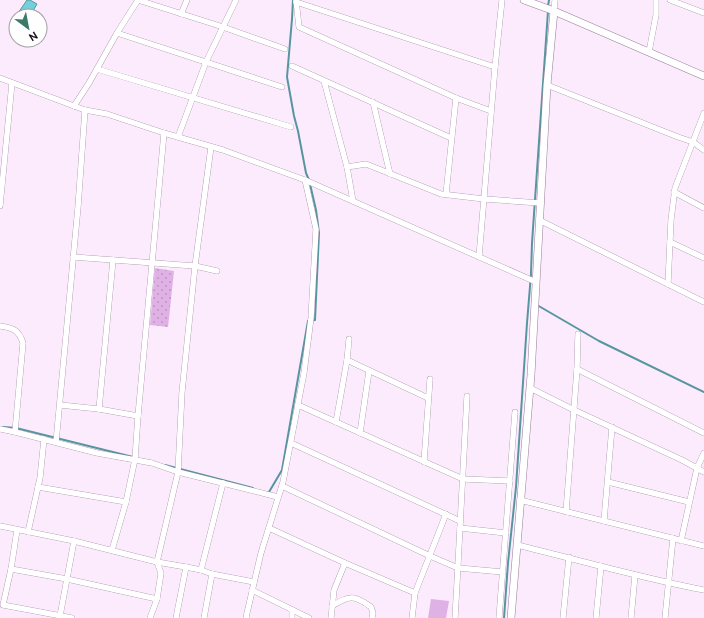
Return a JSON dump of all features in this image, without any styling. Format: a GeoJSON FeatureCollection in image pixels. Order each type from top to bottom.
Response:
{"type":"FeatureCollection","features":[{"type":"Feature","properties":{"kind":"street"},"geometry":{"type":"LineString","coordinates":[[74,106],[138,0],[223,27],[285,49]]}},
{"type":"Feature","properties":{"kind":"street"},"geometry":{"type":"LineString","coordinates":[[181,14],[187,0]]}},
{"type":"Feature","properties":{"kind":"street"},"geometry":{"type":"LineString","coordinates":[[178,137],[206,62],[236,0]]}},
{"type":"Feature","properties":{"kind":"street"},"geometry":{"type":"LineString","coordinates":[[479,257],[502,0]]}},
{"type":"Feature","properties":{"kind":"street"},"geometry":{"type":"LineString","coordinates":[[524,0],[554,10],[704,76]]}},
{"type":"Feature","properties":{"kind":"street"},"geometry":{"type":"LineString","coordinates":[[511,618],[530,388],[547,85],[555,0]]}},
{"type":"Feature","properties":{"kind":"street"},"geometry":{"type":"LineString","coordinates":[[649,52],[656,15],[656,0]]}},
{"type":"Feature","properties":{"kind":"street"},"geometry":{"type":"LineString","coordinates":[[670,0],[704,14]]}},
{"type":"Feature","properties":{"kind":"street"},"geometry":{"type":"LineString","coordinates":[[491,111],[456,98],[299,27],[296,1],[495,67]]}},
{"type":"Feature","properties":{"kind":"street"},"geometry":{"type":"LineString","coordinates":[[117,33],[282,87]]}},
{"type":"Feature","properties":{"kind":"street"},"geometry":{"type":"LineString","coordinates":[[292,66],[452,138]]}},
{"type":"Feature","properties":{"kind":"street"},"geometry":{"type":"LineString","coordinates":[[97,70],[291,126]]}},
{"type":"Feature","properties":{"kind":"street"},"geometry":{"type":"LineString","coordinates":[[0,78],[85,110],[107,114],[164,133],[223,150],[305,180],[536,282]]}},
{"type":"Feature","properties":{"kind":"street"},"geometry":{"type":"LineString","coordinates":[[324,81],[347,167],[353,201]]}},
{"type":"Feature","properties":{"kind":"street"},"geometry":{"type":"LineString","coordinates":[[0,206],[12,83]]}},
{"type":"Feature","properties":{"kind":"street"},"geometry":{"type":"LineString","coordinates":[[547,85],[693,142],[704,150]]}},
{"type":"Feature","properties":{"kind":"street"},"geometry":{"type":"LineString","coordinates":[[446,194],[456,98]]}},
{"type":"Feature","properties":{"kind":"street"},"geometry":{"type":"LineString","coordinates":[[372,102],[390,174]]}},
{"type":"Feature","properties":{"kind":"street"},"geometry":{"type":"LineString","coordinates":[[56,442],[85,110]]}},
{"type":"Feature","properties":{"kind":"street"},"geometry":{"type":"LineString","coordinates":[[668,284],[670,220],[674,192],[704,113]]}},
{"type":"Feature","properties":{"kind":"street"},"geometry":{"type":"LineString","coordinates":[[112,550],[126,502],[134,459],[164,133]]}},
{"type":"Feature","properties":{"kind":"street"},"geometry":{"type":"LineString","coordinates":[[150,618],[157,599],[161,573],[157,562],[178,472],[182,392],[195,266],[211,147]]}},
{"type":"Feature","properties":{"kind":"street"},"geometry":{"type":"LineString","coordinates":[[347,167],[366,164],[441,194],[540,203]]}},
{"type":"Feature","properties":{"kind":"street"},"geometry":{"type":"LineString","coordinates":[[246,618],[254,582],[282,486],[304,373],[311,318],[316,229],[305,180]]}},
{"type":"Feature","properties":{"kind":"street"},"geometry":{"type":"LineString","coordinates":[[674,192],[704,208]]}},
{"type":"Feature","properties":{"kind":"street"},"geometry":{"type":"LineString","coordinates":[[539,220],[704,302]]}},
{"type":"Feature","properties":{"kind":"street"},"geometry":{"type":"LineString","coordinates":[[670,242],[704,258]]}},
{"type":"Feature","properties":{"kind":"street"},"geometry":{"type":"LineString","coordinates":[[73,257],[195,266],[217,271]]}},
{"type":"Feature","properties":{"kind":"street"},"geometry":{"type":"LineString","coordinates":[[99,409],[113,260]]}},
{"type":"Feature","properties":{"kind":"street"},"geometry":{"type":"LineString","coordinates":[[0,326],[14,330],[21,335],[23,343],[15,432]]}},
{"type":"Feature","properties":{"kind":"street"},"geometry":{"type":"LineString","coordinates":[[566,512],[577,369],[578,334]]}},
{"type":"Feature","properties":{"kind":"street"},"geometry":{"type":"LineString","coordinates":[[336,422],[349,339]]}},
{"type":"Feature","properties":{"kind":"street"},"geometry":{"type":"LineString","coordinates":[[346,360],[428,398]]}},
{"type":"Feature","properties":{"kind":"street"},"geometry":{"type":"LineString","coordinates":[[577,369],[704,433]]}},
{"type":"Feature","properties":{"kind":"street"},"geometry":{"type":"LineString","coordinates":[[360,433],[369,371]]}},
{"type":"Feature","properties":{"kind":"street"},"geometry":{"type":"LineString","coordinates":[[424,462],[430,379]]}},
{"type":"Feature","properties":{"kind":"street"},"geometry":{"type":"LineString","coordinates":[[530,388],[704,472]]}},
{"type":"Feature","properties":{"kind":"street"},"geometry":{"type":"LineString","coordinates":[[455,618],[467,396]]}},
{"type":"Feature","properties":{"kind":"street"},"geometry":{"type":"LineString","coordinates":[[60,405],[99,409],[138,416]]}},
{"type":"Feature","properties":{"kind":"street"},"geometry":{"type":"LineString","coordinates":[[298,405],[462,479],[510,481]]}},
{"type":"Feature","properties":{"kind":"street"},"geometry":{"type":"LineString","coordinates":[[499,618],[515,412]]}},
{"type":"Feature","properties":{"kind":"street"},"geometry":{"type":"LineString","coordinates":[[604,521],[612,427]]}},
{"type":"Feature","properties":{"kind":"street"},"geometry":{"type":"LineString","coordinates":[[0,429],[97,452],[152,463],[178,472],[278,497]]}},
{"type":"Feature","properties":{"kind":"street"},"geometry":{"type":"LineString","coordinates":[[28,532],[40,478],[44,439]]}},
{"type":"Feature","properties":{"kind":"street"},"geometry":{"type":"LineString","coordinates":[[291,443],[460,520]]}},
{"type":"Feature","properties":{"kind":"street"},"geometry":{"type":"LineString","coordinates":[[681,541],[697,468],[704,453]]}},
{"type":"Feature","properties":{"kind":"street"},"geometry":{"type":"LineString","coordinates":[[608,482],[689,502]]}},
{"type":"Feature","properties":{"kind":"street"},"geometry":{"type":"LineString","coordinates":[[201,570],[223,483]]}},
{"type":"Feature","properties":{"kind":"street"},"geometry":{"type":"LineString","coordinates":[[282,486],[458,568],[503,572]]}},
{"type":"Feature","properties":{"kind":"street"},"geometry":{"type":"LineString","coordinates":[[38,487],[126,502]]}},
{"type":"Feature","properties":{"kind":"street"},"geometry":{"type":"LineString","coordinates":[[520,500],[704,546]]}},
{"type":"Feature","properties":{"kind":"street"},"geometry":{"type":"LineString","coordinates":[[412,618],[415,593],[446,514]]}},
{"type":"Feature","properties":{"kind":"street"},"geometry":{"type":"LineString","coordinates":[[0,526],[74,541],[157,562],[254,582]]}},
{"type":"Feature","properties":{"kind":"street"},"geometry":{"type":"LineString","coordinates":[[269,528],[415,593]]}},
{"type":"Feature","properties":{"kind":"street"},"geometry":{"type":"LineString","coordinates":[[460,528],[506,533]]}},
{"type":"Feature","properties":{"kind":"street"},"geometry":{"type":"LineString","coordinates":[[17,530],[11,569],[3,605],[72,618]]}},
{"type":"Feature","properties":{"kind":"street"},"geometry":{"type":"LineString","coordinates":[[665,618],[673,538]]}},
{"type":"Feature","properties":{"kind":"street"},"geometry":{"type":"LineString","coordinates":[[506,540],[668,584],[704,590]]}},
{"type":"Feature","properties":{"kind":"street"},"geometry":{"type":"LineString","coordinates":[[60,616],[74,541]]}},
{"type":"Feature","properties":{"kind":"street"},"geometry":{"type":"LineString","coordinates":[[563,618],[568,557]]}},
{"type":"Feature","properties":{"kind":"street"},"geometry":{"type":"LineString","coordinates":[[330,618],[334,590],[345,563]]}},
{"type":"Feature","properties":{"kind":"street"},"geometry":{"type":"LineString","coordinates":[[596,618],[601,566]]}},
{"type":"Feature","properties":{"kind":"street"},"geometry":{"type":"LineString","coordinates":[[176,618],[186,567]]}},
{"type":"Feature","properties":{"kind":"street"},"geometry":{"type":"LineString","coordinates":[[11,569],[67,579],[157,599]]}},
{"type":"Feature","properties":{"kind":"street"},"geometry":{"type":"LineString","coordinates":[[204,618],[212,574]]}},
{"type":"Feature","properties":{"kind":"street"},"geometry":{"type":"LineString","coordinates":[[631,618],[635,575]]}},
{"type":"Feature","properties":{"kind":"street"},"geometry":{"type":"LineString","coordinates":[[252,590],[310,618]]}},
{"type":"Feature","properties":{"kind":"street"},"geometry":{"type":"LineString","coordinates":[[332,606],[348,598],[356,598],[371,607],[373,613],[372,618]]}},
{"type":"Feature","properties":{"kind":"street"},"geometry":{"type":"LineString","coordinates":[[292,610],[292,618]]}},
{"type":"Feature","properties":{"kind":"shaded area"},"geometry":{"type":"Polygon","coordinates":[[[155,268],[174,271],[168,327],[150,325],[155,268]]]}},
{"type":"Feature","properties":{"kind":"shaded area"},"geometry":{"type":"Polygon","coordinates":[[[431,599],[449,601],[446,618],[428,618],[431,599]]]}},
{"type":"Feature","properties":{"kind":"water"},"geometry":{"type":"Polygon","coordinates":[[[27,0],[37,4],[35,8],[22,8],[27,0]]]}},
{"type":"Feature","properties":{"kind":"waterway"},"geometry":{"type":"LineString","coordinates":[[293,0],[287,77],[306,173],[309,180]]}},
{"type":"Feature","properties":{"kind":"waterway"},"geometry":{"type":"LineString","coordinates":[[548,6],[549,0]]}},
{"type":"Feature","properties":{"kind":"waterway"},"geometry":{"type":"LineString","coordinates":[[504,618],[516,487],[548,11]]}},
{"type":"Feature","properties":{"kind":"waterway"},"geometry":{"type":"LineString","coordinates":[[267,492],[269,492],[282,470],[308,321],[315,320],[319,233],[316,210],[310,184]]}},
{"type":"Feature","properties":{"kind":"waterway"},"geometry":{"type":"LineString","coordinates":[[537,305],[599,341],[704,392]]}},
{"type":"Feature","properties":{"kind":"waterway"},"geometry":{"type":"LineString","coordinates":[[3,427],[16,428],[133,457]]}},
{"type":"Feature","properties":{"kind":"waterway"},"geometry":{"type":"LineString","coordinates":[[165,465],[253,488]]}}]}
